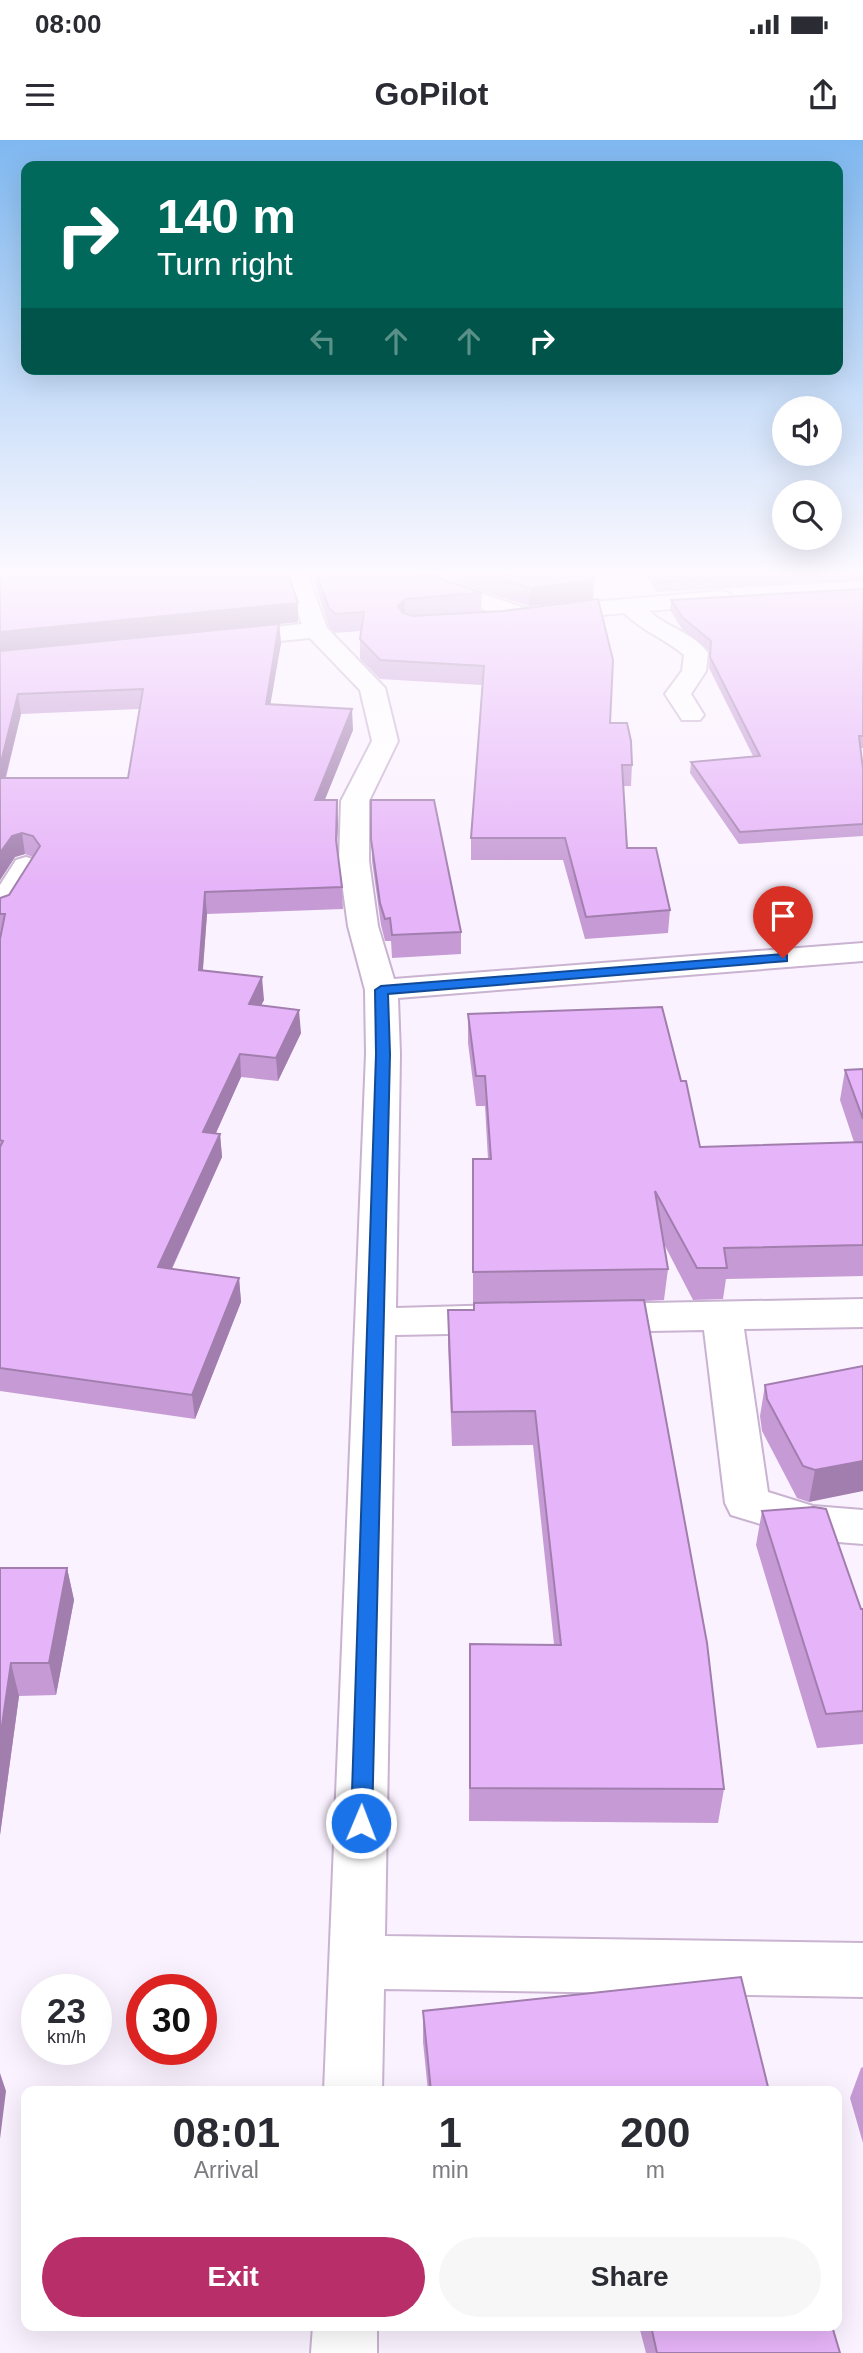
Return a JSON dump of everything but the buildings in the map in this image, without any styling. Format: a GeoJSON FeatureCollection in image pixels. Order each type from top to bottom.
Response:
{"type":"FeatureCollection","features":[{"type":"Feature","properties":{"kind":"street"},"geometry":{"type":"LineString","coordinates":[[353,2086],[373,1322],[383,1054],[381,990],[363,926],[354,849],[355,801],[385,741],[372,688],[363,679]]}},
{"type":"Feature","properties":{"kind":"street"},"geometry":{"type":"LineString","coordinates":[[688,679],[678,694],[691,715]]}},
{"type":"Feature","properties":{"kind":"street"},"geometry":{"type":"LineString","coordinates":[[0,910],[26,866]]}},
{"type":"Feature","properties":{"kind":"street"},"geometry":{"type":"LineString","coordinates":[[381,990],[863,952]]}},
{"type":"Feature","properties":{"kind":"street"},"geometry":{"type":"LineString","coordinates":[[373,1322],[863,1313]]}},
{"type":"Feature","properties":{"kind":"street"},"geometry":{"type":"LineString","coordinates":[[722,1315],[747,1503],[813,1523],[863,1527]]}},
{"type":"Feature","properties":{"kind":"street"},"geometry":{"type":"LineString","coordinates":[[358,1962],[863,1970]]}},
{"type":"Feature","properties":{"kind":"street"},"geometry":{"type":"LineString","coordinates":[[344,2353],[345,2331]]}},
{"type":"Feature","properties":{"kind":"route"},"geometry":{"type":"LineString","coordinates":[[361,1823],[373,1322],[383,1054],[381,990],[783,958]]}}]}
